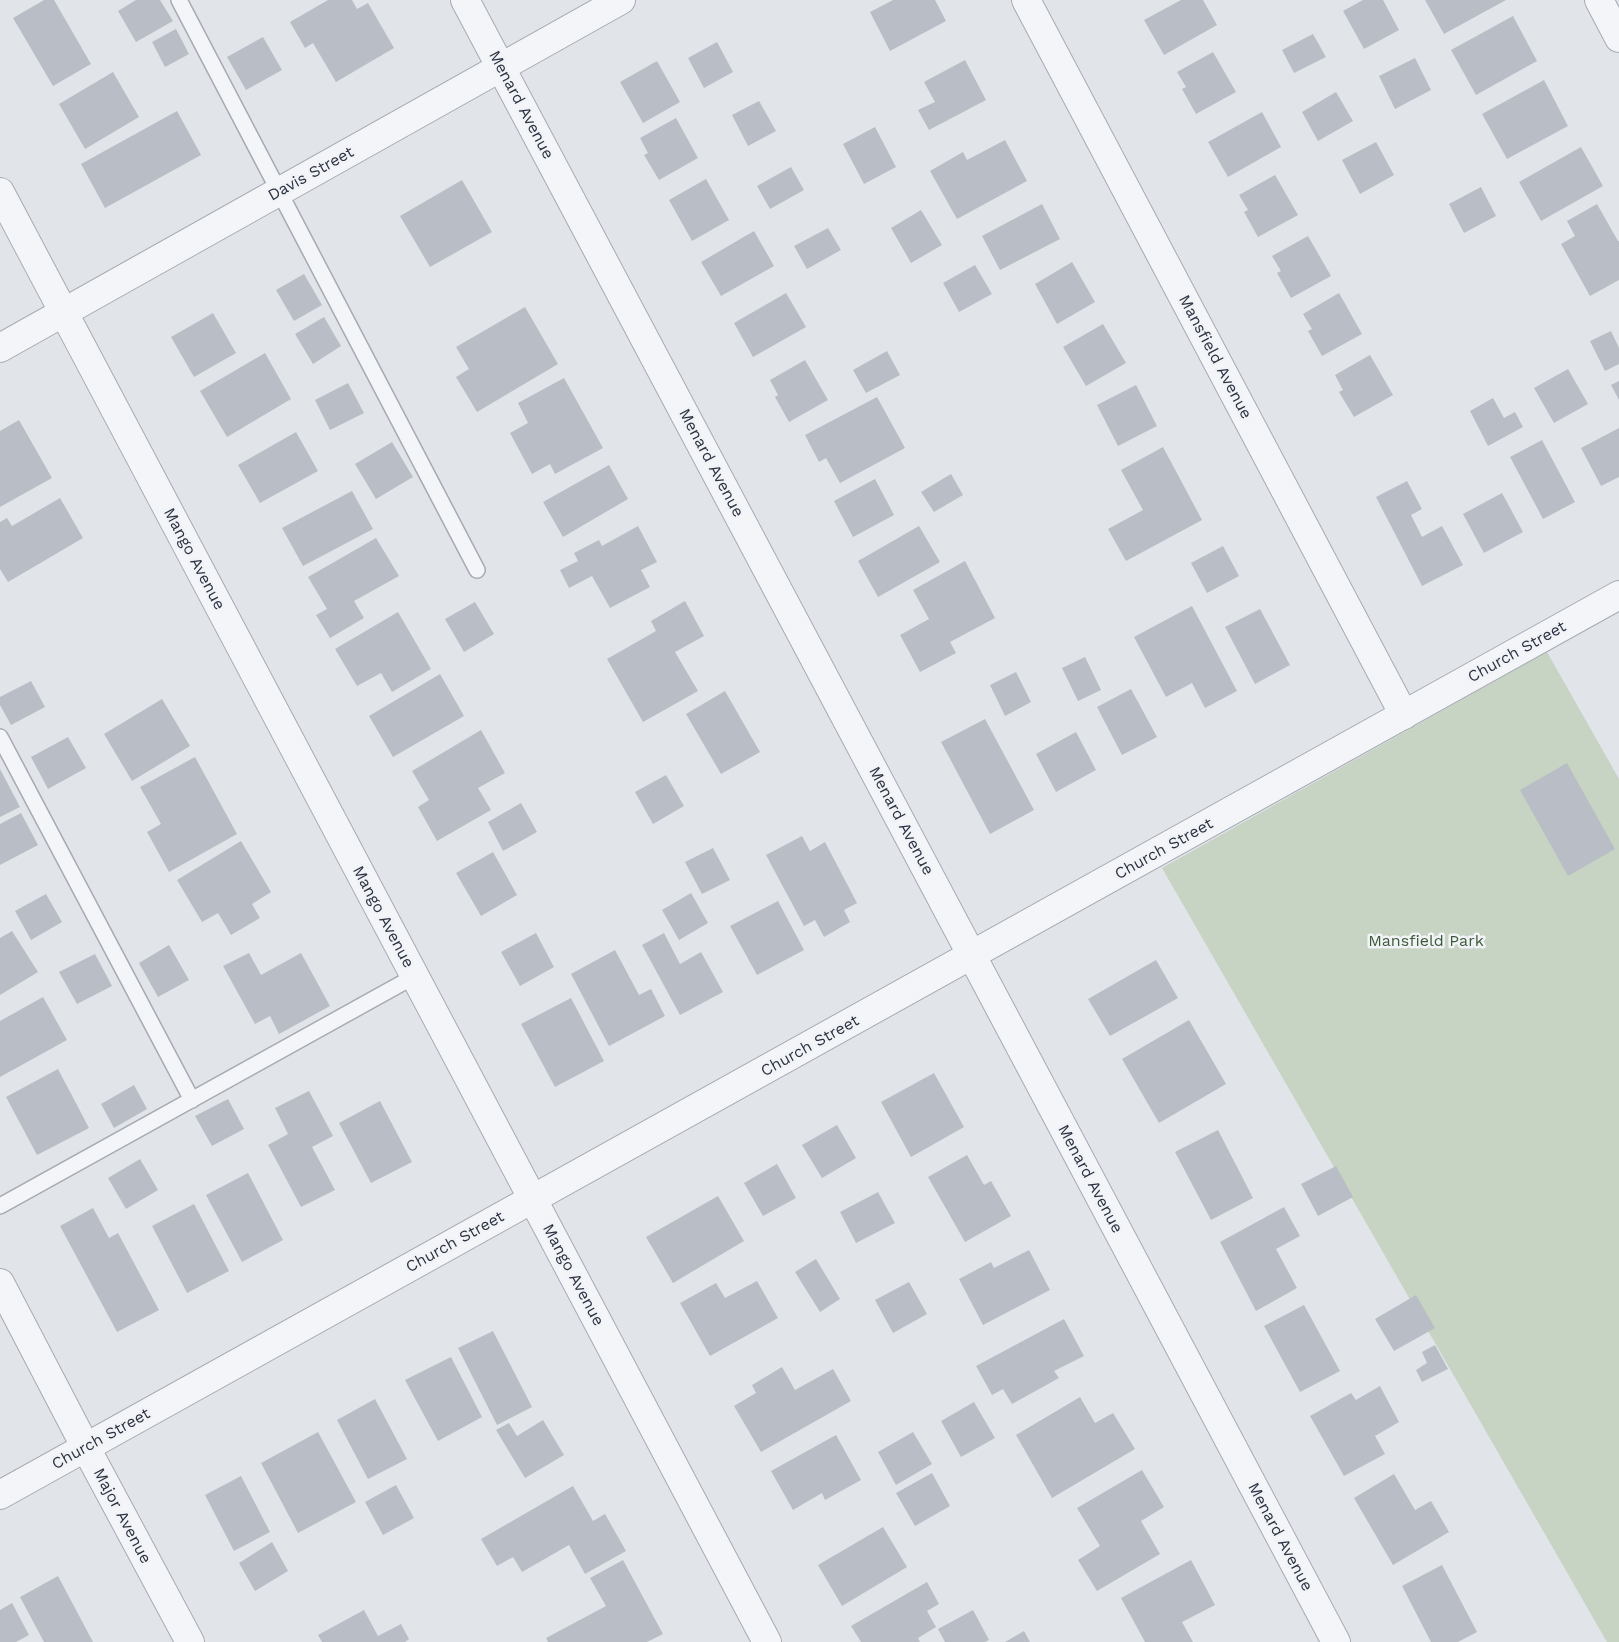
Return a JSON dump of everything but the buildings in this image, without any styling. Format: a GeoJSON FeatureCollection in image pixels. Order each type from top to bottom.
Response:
{"type":"FeatureCollection","features":[{"type":"Feature","properties":{"kind":"street","name":"Menard Avenue"},"geometry":{"type":"LineString","coordinates":[[465,0],[1336,1642]]}},
{"type":"Feature","properties":{"kind":"street","name":"Davis Street"},"geometry":{"type":"LineString","coordinates":[[0,348],[621,0]]}},
{"type":"Feature","properties":{"kind":"street","name":"Mansfield Avenue"},"geometry":{"type":"LineString","coordinates":[[1026,0],[1404,715]]}},
{"type":"Feature","properties":{"kind":"street"},"geometry":{"type":"LineString","coordinates":[[1599,0],[1619,38]]}},
{"type":"Feature","properties":{"kind":"street","name":"Mango Avenue"},"geometry":{"type":"LineString","coordinates":[[0,192],[767,1642]]}},
{"type":"Feature","properties":{"kind":"street","name":"Church Street"},"geometry":{"type":"LineString","coordinates":[[0,1495],[1619,595]]}},
{"type":"Feature","properties":{"kind":"street","name":"Major Avenue"},"geometry":{"type":"LineString","coordinates":[[0,1282],[190,1642]]}},
{"type":"Feature","properties":{"kind":"lane"},"geometry":{"type":"LineString","coordinates":[[179,0],[476,570]]}},
{"type":"Feature","properties":{"kind":"lane"},"geometry":{"type":"LineString","coordinates":[[0,737],[192,1100]]}},
{"type":"Feature","properties":{"kind":"lane"},"geometry":{"type":"LineString","coordinates":[[0,1206],[415,976]]}},
{"type":"Feature","properties":{"kind":"green space","name":"Mansfield Park"},"geometry":{"type":"Polygon","coordinates":[[[1547,652],[1619,779],[1619,1642],[1607,1642],[1162,868],[1547,652]]]}}]}
